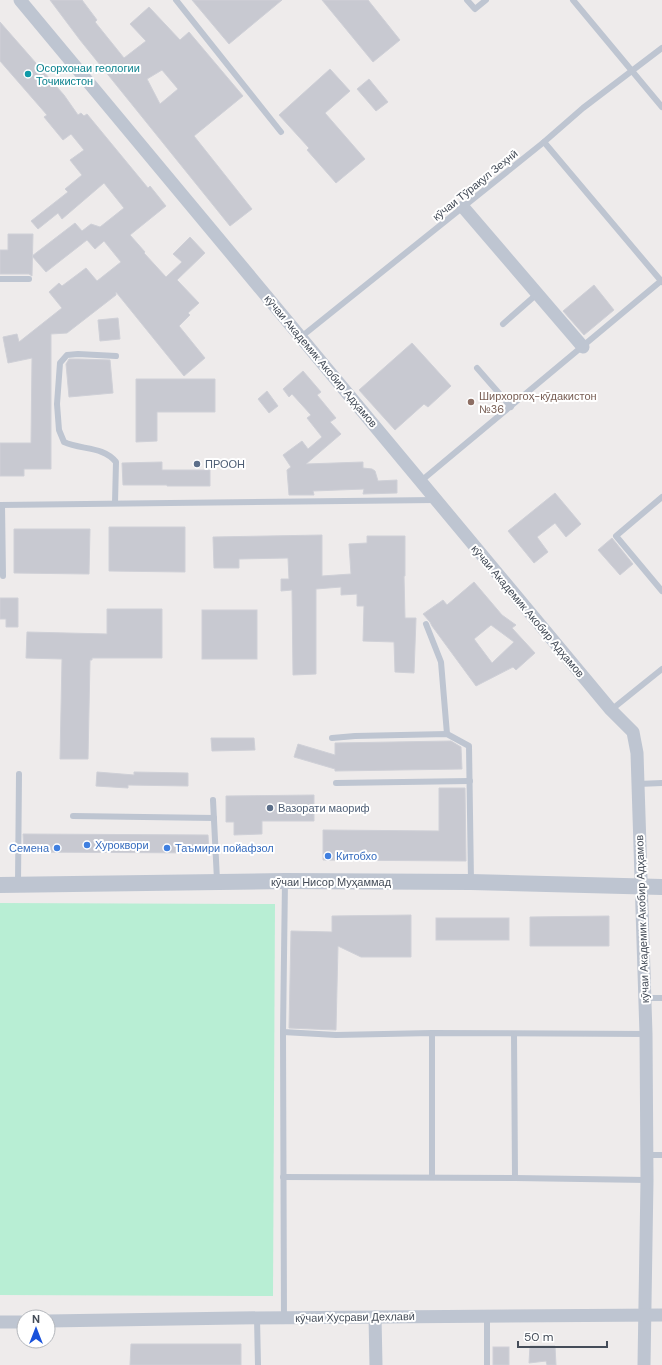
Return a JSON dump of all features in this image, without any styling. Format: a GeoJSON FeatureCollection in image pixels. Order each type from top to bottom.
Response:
{"type":"FeatureCollection","features":[{"type":"Feature","properties":{"kind":"street","name":"кӯчаи Академик Акобир Адҳамов"},"geometry":{"type":"LineString","coordinates":[[20,0],[611,710],[633,732],[637,753],[646,998],[647,1180],[644,1365]]}},
{"type":"Feature","properties":{"kind":"street"},"geometry":{"type":"LineString","coordinates":[[463,207],[583,347]]}},
{"type":"Feature","properties":{"kind":"street","name":"кӯчаи Нисор Муҳаммад"},"geometry":{"type":"LineString","coordinates":[[0,885],[285,881],[471,882],[662,887]]}},
{"type":"Feature","properties":{"kind":"street","name":"кӯчаи Хусрави Дехлавӣ"},"geometry":{"type":"LineString","coordinates":[[56,1321],[662,1315]]}},
{"type":"Feature","properties":{"kind":"street"},"geometry":{"type":"LineString","coordinates":[[375,1317],[376,1365]]}},
{"type":"Feature","properties":{"kind":"street"},"geometry":{"type":"LineString","coordinates":[[0,1322],[16,1322]]}},
{"type":"Feature","properties":{"kind":"lane"},"geometry":{"type":"LineString","coordinates":[[176,0],[281,132]]}},
{"type":"Feature","properties":{"kind":"lane"},"geometry":{"type":"LineString","coordinates":[[466,0],[475,9],[486,0]]}},
{"type":"Feature","properties":{"kind":"lane"},"geometry":{"type":"LineString","coordinates":[[573,0],[662,106]]}},
{"type":"Feature","properties":{"kind":"lane","name":"кӯчаи Тӯрақул Зеҳнӣ"},"geometry":{"type":"LineString","coordinates":[[301,337],[544,142],[583,108],[662,48]]}},
{"type":"Feature","properties":{"kind":"lane"},"geometry":{"type":"LineString","coordinates":[[421,481],[662,281],[544,142]]}},
{"type":"Feature","properties":{"kind":"lane"},"geometry":{"type":"LineString","coordinates":[[0,278],[29,279]]}},
{"type":"Feature","properties":{"kind":"lane"},"geometry":{"type":"LineString","coordinates":[[503,324],[537,294]]}},
{"type":"Feature","properties":{"kind":"lane"},"geometry":{"type":"LineString","coordinates":[[115,503],[116,462],[110,455],[90,448],[74,446],[64,442],[59,430],[57,404],[60,363],[67,355],[78,354],[116,356]]}},
{"type":"Feature","properties":{"kind":"lane"},"geometry":{"type":"LineString","coordinates":[[477,368],[511,407]]}},
{"type":"Feature","properties":{"kind":"lane"},"geometry":{"type":"LineString","coordinates":[[662,497],[616,536],[662,591]]}},
{"type":"Feature","properties":{"kind":"lane"},"geometry":{"type":"LineString","coordinates":[[3,576],[1,505],[436,500]]}},
{"type":"Feature","properties":{"kind":"lane"},"geometry":{"type":"LineString","coordinates":[[426,624],[440,662],[447,734]]}},
{"type":"Feature","properties":{"kind":"lane"},"geometry":{"type":"LineString","coordinates":[[611,710],[662,669]]}},
{"type":"Feature","properties":{"kind":"lane"},"geometry":{"type":"LineString","coordinates":[[332,738],[447,734],[469,746],[471,882]]}},
{"type":"Feature","properties":{"kind":"lane"},"geometry":{"type":"LineString","coordinates":[[18,885],[19,774]]}},
{"type":"Feature","properties":{"kind":"lane"},"geometry":{"type":"LineString","coordinates":[[336,783],[470,781]]}},
{"type":"Feature","properties":{"kind":"lane"},"geometry":{"type":"LineString","coordinates":[[638,784],[662,783]]}},
{"type":"Feature","properties":{"kind":"lane"},"geometry":{"type":"LineString","coordinates":[[213,800],[217,882]]}},
{"type":"Feature","properties":{"kind":"lane"},"geometry":{"type":"LineString","coordinates":[[73,816],[214,818]]}},
{"type":"Feature","properties":{"kind":"lane"},"geometry":{"type":"LineString","coordinates":[[284,1318],[283,1032],[285,881]]}},
{"type":"Feature","properties":{"kind":"lane"},"geometry":{"type":"LineString","coordinates":[[646,998],[662,998]]}},
{"type":"Feature","properties":{"kind":"lane"},"geometry":{"type":"LineString","coordinates":[[283,1032],[336,1035],[432,1033],[646,1034]]}},
{"type":"Feature","properties":{"kind":"lane"},"geometry":{"type":"LineString","coordinates":[[432,1033],[432,1177]]}},
{"type":"Feature","properties":{"kind":"lane"},"geometry":{"type":"LineString","coordinates":[[514,1034],[515,1178]]}},
{"type":"Feature","properties":{"kind":"lane"},"geometry":{"type":"LineString","coordinates":[[646,1155],[662,1155]]}},
{"type":"Feature","properties":{"kind":"lane"},"geometry":{"type":"LineString","coordinates":[[283,1177],[432,1177],[647,1180]]}},
{"type":"Feature","properties":{"kind":"lane"},"geometry":{"type":"LineString","coordinates":[[487,1316],[487,1365]]}},
{"type":"Feature","properties":{"kind":"lane"},"geometry":{"type":"LineString","coordinates":[[257,1318],[258,1365]]}},
{"type":"Feature","properties":{"kind":"green space"},"geometry":{"type":"Polygon","coordinates":[[[0,903],[275,904],[273,1296],[0,1295],[0,903]]]}},
{"type":"Feature","properties":{"kind":"building"},"geometry":{"type":"Polygon","coordinates":[[[50,0],[82,0],[97,20],[95,22],[124,58],[146,41],[130,24],[149,7],[180,40],[189,32],[243,96],[194,136],[252,209],[230,226],[80,40],[50,0]],[[162,70],[147,79],[160,104],[178,89],[162,70]]]}},
{"type":"Feature","properties":{"kind":"building"},"geometry":{"type":"Polygon","coordinates":[[[192,0],[282,0],[229,44],[192,0]]]}},
{"type":"Feature","properties":{"kind":"building"},"geometry":{"type":"Polygon","coordinates":[[[322,0],[368,0],[400,40],[373,62],[322,0]]]}},
{"type":"Feature","properties":{"kind":"building"},"geometry":{"type":"Polygon","coordinates":[[[0,22],[64,95],[78,115],[81,113],[84,116],[87,114],[148,188],[150,186],[166,206],[130,235],[145,252],[144,253],[166,277],[182,262],[173,254],[190,237],[205,253],[177,280],[199,303],[188,313],[190,315],[179,326],[205,358],[184,376],[116,292],[116,295],[67,333],[51,334],[51,469],[24,469],[24,476],[0,476],[0,443],[31,443],[32,358],[8,363],[3,337],[17,334],[19,342],[62,308],[49,292],[59,283],[62,286],[86,268],[97,281],[121,262],[104,241],[95,249],[87,240],[46,272],[32,256],[75,223],[82,231],[91,224],[100,227],[124,208],[104,183],[62,219],[58,213],[38,229],[31,221],[68,192],[65,189],[82,175],[70,160],[84,150],[71,134],[63,140],[44,117],[47,115],[0,61],[0,22]]]}},
{"type":"Feature","properties":{"kind":"building"},"geometry":{"type":"Polygon","coordinates":[[[330,69],[350,91],[325,113],[365,159],[336,183],[307,150],[309,148],[279,115],[330,69]]]}},
{"type":"Feature","properties":{"kind":"building"},"geometry":{"type":"Polygon","coordinates":[[[369,79],[388,102],[376,111],[357,89],[369,79]]]}},
{"type":"Feature","properties":{"kind":"building"},"geometry":{"type":"Polygon","coordinates":[[[8,234],[33,234],[32,276],[29,274],[0,274],[0,250],[8,250],[8,234]]]}},
{"type":"Feature","properties":{"kind":"building"},"geometry":{"type":"Polygon","coordinates":[[[594,285],[614,310],[584,335],[563,311],[594,285]]]}},
{"type":"Feature","properties":{"kind":"building"},"geometry":{"type":"Polygon","coordinates":[[[118,318],[120,339],[100,341],[98,320],[118,318]]]}},
{"type":"Feature","properties":{"kind":"building"},"geometry":{"type":"Polygon","coordinates":[[[412,343],[451,386],[428,407],[424,404],[395,430],[359,390],[412,343]]]}},
{"type":"Feature","properties":{"kind":"building"},"geometry":{"type":"Polygon","coordinates":[[[69,359],[110,360],[113,393],[69,397],[66,364],[69,359]]]}},
{"type":"Feature","properties":{"kind":"building"},"geometry":{"type":"Polygon","coordinates":[[[303,371],[321,392],[317,395],[336,418],[330,422],[341,434],[306,464],[363,462],[363,468],[372,469],[375,471],[378,481],[397,480],[397,493],[363,494],[364,489],[313,491],[314,495],[289,495],[287,470],[291,467],[283,455],[302,441],[308,449],[322,437],[307,418],[311,415],[292,394],[289,397],[283,389],[303,371]]]}},
{"type":"Feature","properties":{"kind":"building"},"geometry":{"type":"Polygon","coordinates":[[[136,379],[215,379],[215,412],[157,412],[157,441],[136,442],[136,379]]]}},
{"type":"Feature","properties":{"kind":"building"},"geometry":{"type":"Polygon","coordinates":[[[267,391],[278,406],[269,413],[258,399],[267,391]]]}},
{"type":"Feature","properties":{"kind":"building"},"geometry":{"type":"Polygon","coordinates":[[[162,462],[162,470],[210,470],[210,486],[123,485],[122,463],[162,462]]]}},
{"type":"Feature","properties":{"kind":"building"},"geometry":{"type":"Polygon","coordinates":[[[555,493],[581,524],[566,537],[555,523],[537,537],[548,552],[534,563],[508,531],[555,493]]]}},
{"type":"Feature","properties":{"kind":"building"},"geometry":{"type":"Polygon","coordinates":[[[109,527],[185,527],[185,572],[109,571],[109,527]]]}},
{"type":"Feature","properties":{"kind":"building"},"geometry":{"type":"Polygon","coordinates":[[[14,529],[90,529],[89,574],[14,573],[14,529]]]}},
{"type":"Feature","properties":{"kind":"building"},"geometry":{"type":"Polygon","coordinates":[[[322,535],[322,576],[351,574],[349,544],[367,543],[367,536],[405,536],[405,618],[416,618],[414,673],[395,672],[394,642],[363,641],[364,606],[357,606],[357,594],[341,595],[341,587],[316,589],[316,674],[293,675],[292,590],[281,591],[281,579],[289,579],[288,558],[239,559],[239,568],[214,568],[213,537],[322,535]]]}},
{"type":"Feature","properties":{"kind":"building"},"geometry":{"type":"Polygon","coordinates":[[[612,538],[633,564],[620,575],[598,550],[612,538]]]}},
{"type":"Feature","properties":{"kind":"building"},"geometry":{"type":"Polygon","coordinates":[[[474,582],[502,615],[516,625],[512,628],[535,653],[516,670],[513,667],[476,686],[423,614],[443,600],[447,605],[474,582]],[[491,625],[474,639],[492,663],[514,642],[491,625]]]}},
{"type":"Feature","properties":{"kind":"building"},"geometry":{"type":"Polygon","coordinates":[[[0,598],[18,598],[18,627],[6,627],[6,619],[0,619],[0,598]]]}},
{"type":"Feature","properties":{"kind":"building"},"geometry":{"type":"Polygon","coordinates":[[[107,609],[162,609],[162,658],[92,658],[92,660],[90,660],[88,759],[60,759],[62,659],[26,658],[27,632],[107,634],[107,609]]]}},
{"type":"Feature","properties":{"kind":"building"},"geometry":{"type":"Polygon","coordinates":[[[202,610],[257,610],[257,659],[202,659],[202,610]]]}},
{"type":"Feature","properties":{"kind":"building"},"geometry":{"type":"Polygon","coordinates":[[[211,738],[254,738],[255,750],[212,751],[211,738]]]}},
{"type":"Feature","properties":{"kind":"building"},"geometry":{"type":"Polygon","coordinates":[[[451,741],[461,747],[462,769],[335,771],[335,769],[294,757],[298,744],[335,755],[335,743],[451,741]]]}},
{"type":"Feature","properties":{"kind":"building"},"geometry":{"type":"Polygon","coordinates":[[[97,772],[134,775],[134,772],[188,773],[188,786],[128,785],[128,788],[96,786],[97,772]]]}},
{"type":"Feature","properties":{"kind":"building"},"geometry":{"type":"Polygon","coordinates":[[[439,788],[465,788],[466,861],[323,860],[323,830],[439,831],[439,788]]]}},
{"type":"Feature","properties":{"kind":"building","name":"Вазорати маориф"},"geometry":{"type":"Polygon","coordinates":[[[314,795],[314,821],[262,821],[262,834],[234,835],[234,822],[226,822],[226,796],[314,795]]]}},
{"type":"Feature","properties":{"kind":"building"},"geometry":{"type":"Polygon","coordinates":[[[23,834],[208,835],[209,853],[24,852],[23,834]]]}},
{"type":"Feature","properties":{"kind":"building"},"geometry":{"type":"Polygon","coordinates":[[[411,915],[411,957],[361,957],[338,946],[336,1030],[289,1028],[291,931],[332,932],[332,916],[411,915]]]}},
{"type":"Feature","properties":{"kind":"building"},"geometry":{"type":"Polygon","coordinates":[[[609,916],[609,946],[530,946],[530,917],[609,916]]]}},
{"type":"Feature","properties":{"kind":"building"},"geometry":{"type":"Polygon","coordinates":[[[436,918],[509,918],[509,940],[436,940],[436,918]]]}},
{"type":"Feature","properties":{"kind":"building"},"geometry":{"type":"Polygon","coordinates":[[[131,1344],[241,1344],[241,1365],[130,1365],[131,1344]]]}},
{"type":"Feature","properties":{"kind":"building"},"geometry":{"type":"Polygon","coordinates":[[[530,1346],[555,1346],[556,1365],[547,1365],[546,1361],[529,1363],[530,1346]]]}},
{"type":"Feature","properties":{"kind":"building"},"geometry":{"type":"Polygon","coordinates":[[[493,1347],[509,1347],[509,1365],[493,1365],[493,1347]]]}},
{"type":"Feature","properties":{"kind":"place","name":"Осорхонаи геологии Точикистон"},"geometry":{"type":"Point","coordinates":[28,74]}},
{"type":"Feature","properties":{"kind":"place","name":"Ширхоргоҳ-кӯдакистон №36"},"geometry":{"type":"Point","coordinates":[471,402]}},
{"type":"Feature","properties":{"kind":"place","name":"ПРООН"},"geometry":{"type":"Point","coordinates":[197,464]}},
{"type":"Feature","properties":{"kind":"place","name":"Вазорати маориф"},"geometry":{"type":"Point","coordinates":[270,808]}},
{"type":"Feature","properties":{"kind":"place","name":"Хуроквори"},"geometry":{"type":"Point","coordinates":[87,845]}},
{"type":"Feature","properties":{"kind":"place","name":"Семена"},"geometry":{"type":"Point","coordinates":[57,848]}},
{"type":"Feature","properties":{"kind":"place","name":"Таъмири пойафзол"},"geometry":{"type":"Point","coordinates":[167,848]}},
{"type":"Feature","properties":{"kind":"place","name":"Китобхо"},"geometry":{"type":"Point","coordinates":[328,856]}}]}
